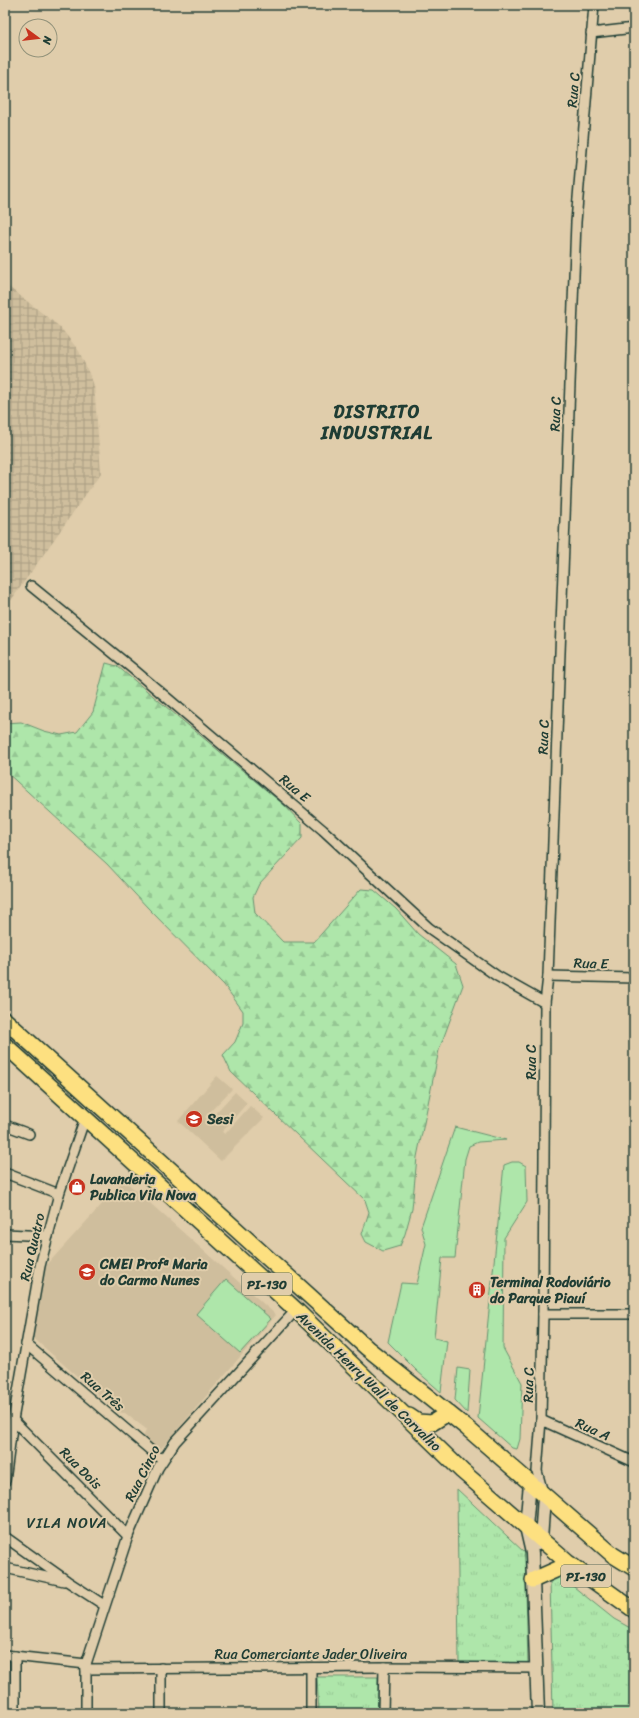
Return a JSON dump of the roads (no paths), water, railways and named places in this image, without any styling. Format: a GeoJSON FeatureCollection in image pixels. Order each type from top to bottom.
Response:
{"type":"FeatureCollection","features":[{"type":"Feature","properties":{"kind":"main road","name":"Avenida Henry Wall de Carvalho"},"geometry":{"type":"LineString","coordinates":[[5,1020],[367,1348],[467,1428],[533,1478],[544,1496],[613,1555],[634,1568]]}},
{"type":"Feature","properties":{"kind":"main road","name":"Avenida Henry Wall de Carvalho"},"geometry":{"type":"LineString","coordinates":[[5,1045],[296,1310],[462,1471],[569,1564],[634,1610]]}},
{"type":"Feature","properties":{"kind":"main road"},"geometry":{"type":"LineString","coordinates":[[118,1148],[131,1134]]}},
{"type":"Feature","properties":{"kind":"main road"},"geometry":{"type":"LineString","coordinates":[[389,1401],[412,1418],[426,1424],[432,1423],[448,1413]]}},
{"type":"Feature","properties":{"kind":"main road"},"geometry":{"type":"LineString","coordinates":[[533,1580],[569,1564]]}},
{"type":"Feature","properties":{"kind":"street","name":"Rua C"},"geometry":{"type":"LineString","coordinates":[[533,1478],[541,1420],[544,1314],[545,1003],[548,976],[576,222],[594,5]]}},
{"type":"Feature","properties":{"kind":"street"},"geometry":{"type":"LineString","coordinates":[[591,33],[634,28]]}},
{"type":"Feature","properties":{"kind":"street","name":"Rua E"},"geometry":{"type":"LineString","coordinates":[[31,586],[133,669],[317,825],[429,928],[496,976],[545,1003]]}},
{"type":"Feature","properties":{"kind":"street","name":"Rua E"},"geometry":{"type":"LineString","coordinates":[[548,976],[634,978]]}},
{"type":"Feature","properties":{"kind":"street","name":"Rua Quatro"},"geometry":{"type":"LineString","coordinates":[[5,1481],[13,1420],[40,1266],[59,1194],[85,1118]]}},
{"type":"Feature","properties":{"kind":"street"},"geometry":{"type":"LineString","coordinates":[[5,1125],[29,1134]]}},
{"type":"Feature","properties":{"kind":"street"},"geometry":{"type":"LineString","coordinates":[[5,1173],[59,1194]]}},
{"type":"Feature","properties":{"kind":"street"},"geometry":{"type":"LineString","coordinates":[[5,1234],[48,1236]]}},
{"type":"Feature","properties":{"kind":"street","name":"Rua Cinco"},"geometry":{"type":"LineString","coordinates":[[86,1713],[86,1666],[104,1605],[128,1536],[162,1460],[175,1442],[296,1310]]}},
{"type":"Feature","properties":{"kind":"street"},"geometry":{"type":"LineString","coordinates":[[544,1314],[634,1314]]}},
{"type":"Feature","properties":{"kind":"street","name":"Rua Três"},"geometry":{"type":"LineString","coordinates":[[26,1344],[162,1460]]}},
{"type":"Feature","properties":{"kind":"street","name":"Rua Dois"},"geometry":{"type":"LineString","coordinates":[[13,1420],[128,1536]]}},
{"type":"Feature","properties":{"kind":"street","name":"Rua A"},"geometry":{"type":"LineString","coordinates":[[541,1420],[634,1462]]}},
{"type":"Feature","properties":{"kind":"street"},"geometry":{"type":"LineString","coordinates":[[533,1478],[526,1527],[532,1554],[538,1713]]}},
{"type":"Feature","properties":{"kind":"street"},"geometry":{"type":"LineString","coordinates":[[532,1554],[541,1540],[544,1496]]}},
{"type":"Feature","properties":{"kind":"street"},"geometry":{"type":"LineString","coordinates":[[5,1537],[104,1605]]}},
{"type":"Feature","properties":{"kind":"street"},"geometry":{"type":"LineString","coordinates":[[5,1568],[67,1581]]}},
{"type":"Feature","properties":{"kind":"street","name":"Rua Comerciante Jader Oliveira"},"geometry":{"type":"LineString","coordinates":[[5,1655],[86,1666],[161,1668],[536,1668]]}},
{"type":"Feature","properties":{"kind":"street"},"geometry":{"type":"LineString","coordinates":[[15,1656],[15,1713]]}},
{"type":"Feature","properties":{"kind":"street"},"geometry":{"type":"LineString","coordinates":[[383,1713],[384,1667]]}},
{"type":"Feature","properties":{"kind":"street"},"geometry":{"type":"LineString","coordinates":[[161,1668],[161,1713]]}},
{"type":"Feature","properties":{"kind":"street"},"geometry":{"type":"LineString","coordinates":[[311,1713],[312,1668]]}},
{"type":"Feature","properties":{"kind":"place","name":"Sesi"},"geometry":{"type":"Point","coordinates":[194,1119]}},
{"type":"Feature","properties":{"kind":"place","name":"Lavanderia Publica Vila Nova"},"geometry":{"type":"Point","coordinates":[77,1187]}},
{"type":"Feature","properties":{"kind":"place","name":"CMEI Profª Maria do Carmo Nunes"},"geometry":{"type":"Point","coordinates":[87,1272]}},
{"type":"Feature","properties":{"kind":"place","name":"Terminal Rodoviário do Parque Piauí"},"geometry":{"type":"Point","coordinates":[477,1290]}},
{"type":"Feature","properties":{"kind":"district","name":"DISTRITO INDUSTRIAL"},"geometry":{"type":"Point","coordinates":[377,422]}},
{"type":"Feature","properties":{"kind":"district","name":"VILA NOVA"},"geometry":{"type":"Point","coordinates":[67,1523]}}]}
